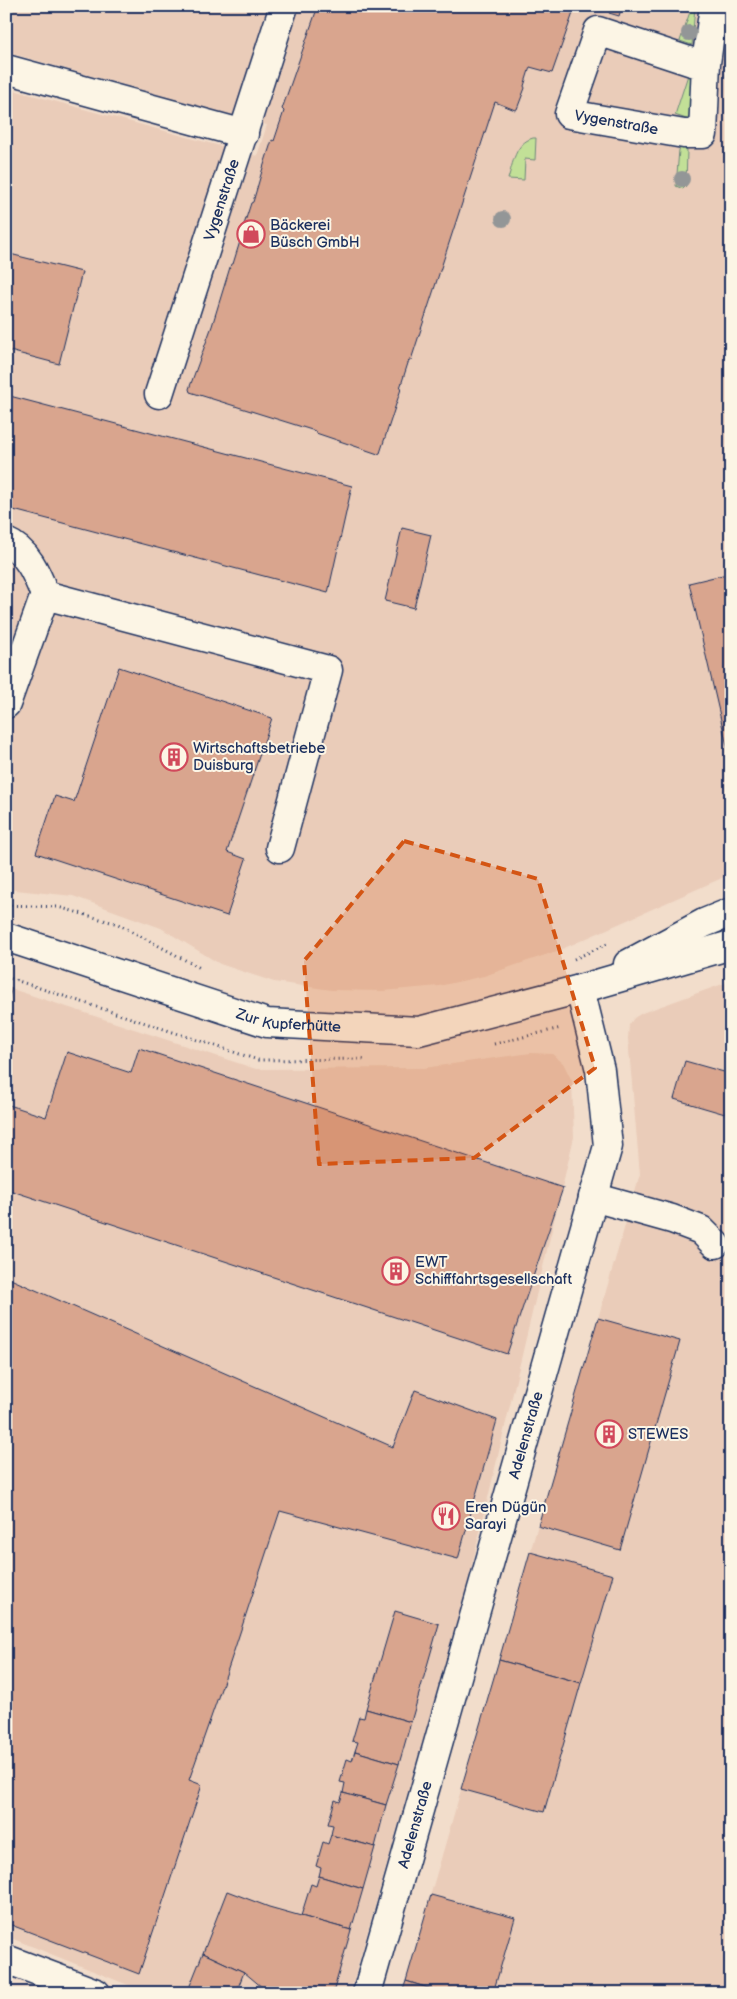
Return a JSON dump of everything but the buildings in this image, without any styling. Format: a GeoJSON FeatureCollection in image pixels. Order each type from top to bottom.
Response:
{"type":"FeatureCollection","features":[{"type":"Feature","properties":{"kind":"street","name":"Vygenstraße"},"geometry":{"type":"LineString","coordinates":[[159,394],[284,6]]}},
{"type":"Feature","properties":{"kind":"street","name":"Vygenstraße"},"geometry":{"type":"LineString","coordinates":[[706,63],[692,62],[598,31],[569,114],[684,134],[703,134],[706,63],[714,6]]}},
{"type":"Feature","properties":{"kind":"street"},"geometry":{"type":"LineString","coordinates":[[6,69],[244,134]]}},
{"type":"Feature","properties":{"kind":"street"},"geometry":{"type":"LineString","coordinates":[[6,542],[14,545],[28,560],[45,595],[6,704]]}},
{"type":"Feature","properties":{"kind":"street"},"geometry":{"type":"LineString","coordinates":[[45,595],[328,670],[280,848]]}},
{"type":"Feature","properties":{"kind":"street","name":"Zur Kupferhütte"},"geometry":{"type":"LineString","coordinates":[[580,989],[704,923],[731,912]]}},
{"type":"Feature","properties":{"kind":"street","name":"Zur Kupferhütte"},"geometry":{"type":"LineString","coordinates":[[6,937],[267,1023],[419,1031],[580,989],[731,945]]}},
{"type":"Feature","properties":{"kind":"street","name":"Adelenstraße"},"geometry":{"type":"LineString","coordinates":[[367,1993],[608,1146],[600,1070],[580,989]]}},
{"type":"Feature","properties":{"kind":"street"},"geometry":{"type":"LineString","coordinates":[[594,1198],[672,1219],[701,1230],[715,1244]]}},
{"type":"Feature","properties":{"kind":"street"},"geometry":{"type":"LineString","coordinates":[[6,1959],[96,1993]]}},
{"type":"Feature","properties":{"kind":"path"},"geometry":{"type":"LineString","coordinates":[[6,905],[58,907],[118,924],[203,970]]}},
{"type":"Feature","properties":{"kind":"path"},"geometry":{"type":"LineString","coordinates":[[573,959],[608,943]]}},
{"type":"Feature","properties":{"kind":"highlighted area"},"geometry":{"type":"Polygon","coordinates":[[[404,841],[538,879],[595,1068],[474,1158],[319,1164],[304,961],[404,841]]]}},
{"type":"Feature","properties":{"kind":"shaded area"},"geometry":{"type":"Polygon","coordinates":[[[6,6],[731,6],[731,874],[560,950],[484,976],[439,986],[383,991],[332,990],[274,982],[220,964],[161,928],[73,896],[6,889],[6,88],[257,156],[267,125],[6,52],[6,6]]]}},
{"type":"Feature","properties":{"kind":"shaded area"},"geometry":{"type":"Polygon","coordinates":[[[731,981],[731,1993],[402,1993],[640,1174],[628,1039],[629,1025],[634,1018],[642,1013],[731,981]]]}},
{"type":"Feature","properties":{"kind":"shaded area"},"geometry":{"type":"Polygon","coordinates":[[[6,987],[256,1069],[424,1068],[531,1053],[552,1054],[563,1063],[572,1081],[574,1137],[466,1590],[350,1993],[148,1993],[6,1936],[6,987]]]}},
{"type":"Feature","properties":{"kind":"green space"},"geometry":{"type":"Polygon","coordinates":[[[692,6],[695,6],[692,45],[680,41],[692,6]]]}},
{"type":"Feature","properties":{"kind":"green space"},"geometry":{"type":"Polygon","coordinates":[[[688,75],[692,76],[689,120],[675,115],[688,75]]]}},
{"type":"Feature","properties":{"kind":"green space"},"geometry":{"type":"Polygon","coordinates":[[[536,138],[535,160],[525,159],[524,180],[508,179],[518,149],[522,144],[536,138]]]}},
{"type":"Feature","properties":{"kind":"green space"},"geometry":{"type":"Polygon","coordinates":[[[681,147],[685,147],[687,150],[686,186],[683,189],[676,186],[679,150],[681,147]]]}},
{"type":"Feature","properties":{"kind":"place","name":"Bäckerei Büsch GmbH"},"geometry":{"type":"Point","coordinates":[251,234]}},
{"type":"Feature","properties":{"kind":"place","name":"Wirtschaftsbetriebe Duisburg"},"geometry":{"type":"Point","coordinates":[174,757]}},
{"type":"Feature","properties":{"kind":"place","name":"EWT Schifffahrtsgesellschaft"},"geometry":{"type":"Point","coordinates":[396,1271]}},
{"type":"Feature","properties":{"kind":"place","name":"STEWES"},"geometry":{"type":"Point","coordinates":[609,1434]}},
{"type":"Feature","properties":{"kind":"place","name":"Eren Dügün Sarayi"},"geometry":{"type":"Point","coordinates":[446,1516]}}]}
